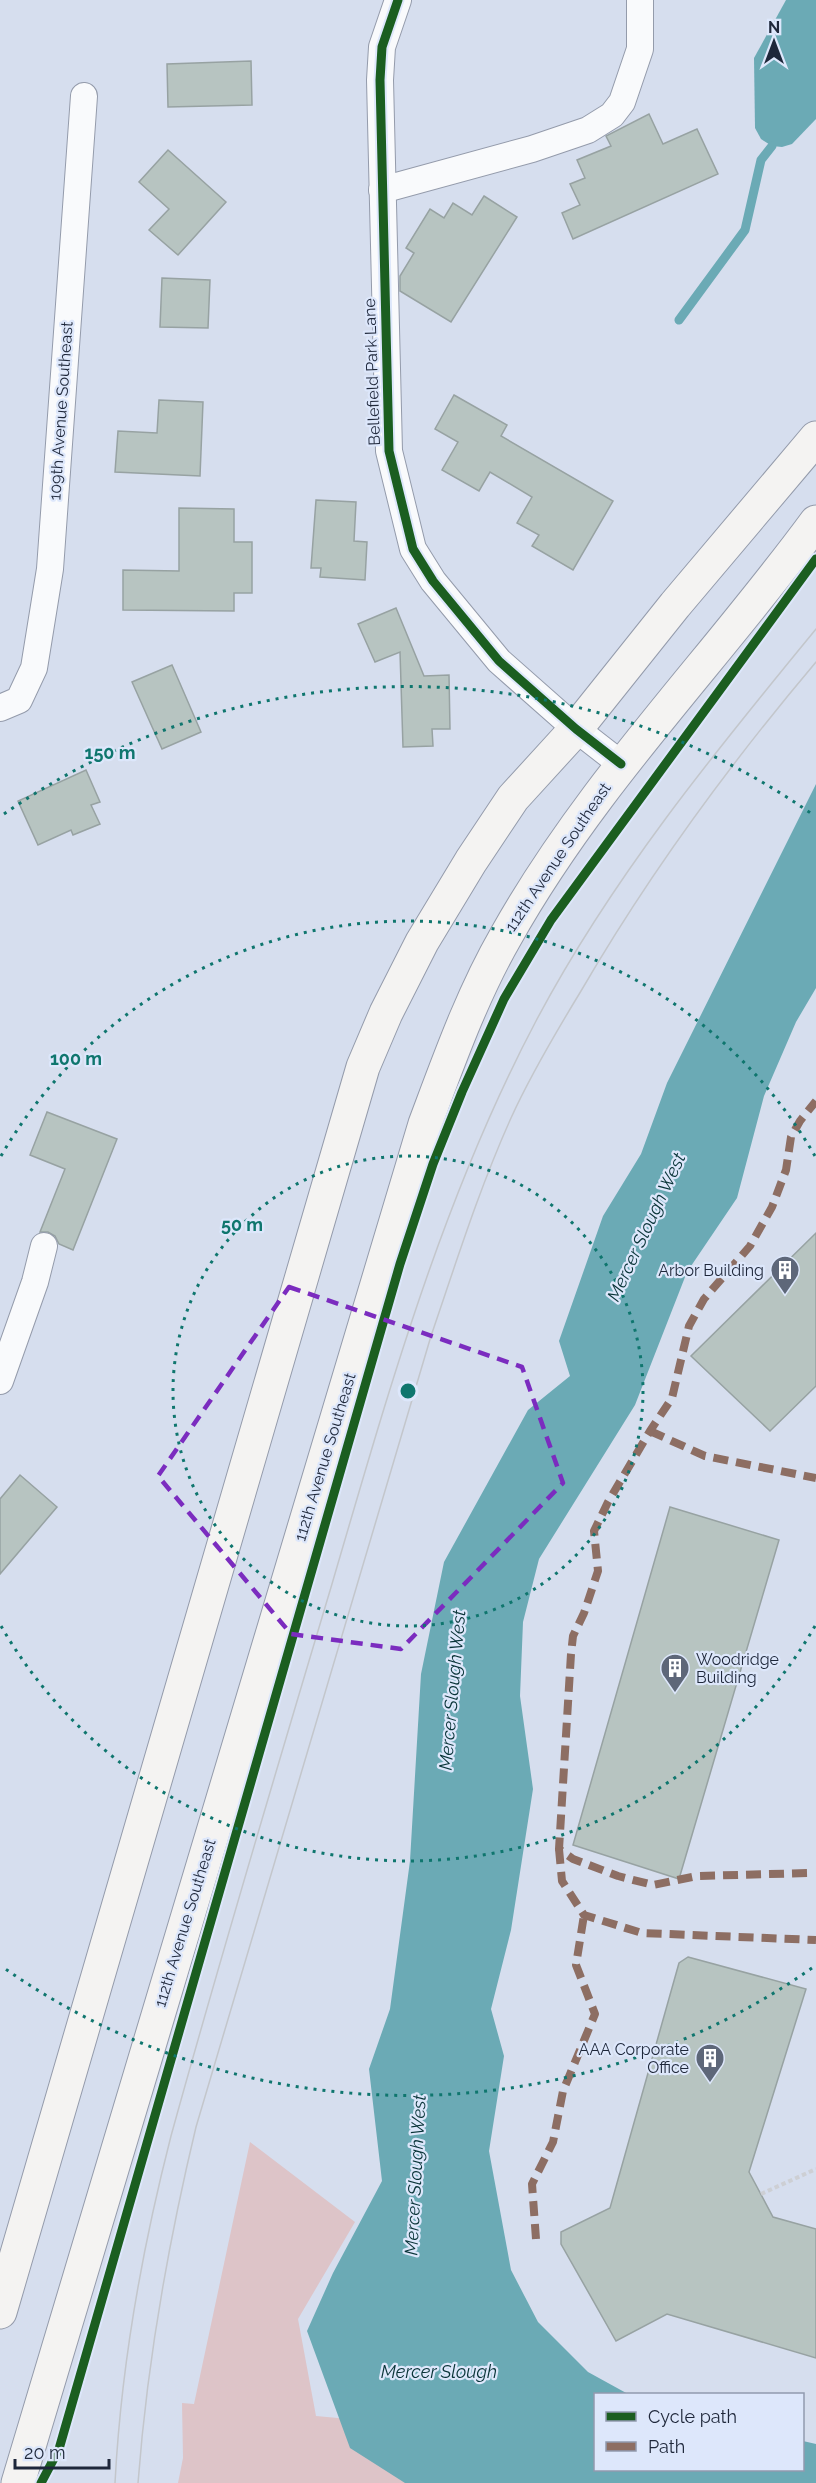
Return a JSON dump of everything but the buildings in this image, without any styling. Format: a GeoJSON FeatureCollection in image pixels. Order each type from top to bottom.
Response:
{"type":"FeatureCollection","features":[{"type":"Feature","properties":{"kind":"main road"},"geometry":{"type":"LineString","coordinates":[[0,2312],[363,1067],[386,1013],[422,942],[471,861],[513,798],[576,729],[675,605],[816,438]]}},
{"type":"Feature","properties":{"kind":"main road","name":"112th Avenue Southeast"},"geometry":{"type":"LineString","coordinates":[[18,2483],[425,1124],[459,1032],[505,937],[555,856],[621,764],[816,522]]}},
{"type":"Feature","properties":{"kind":"street","name":"Bellefield Park Lane"},"geometry":{"type":"LineString","coordinates":[[398,0],[382,47],[380,80],[389,451],[413,549],[433,581],[499,661],[576,729],[621,764]]}},
{"type":"Feature","properties":{"kind":"street"},"geometry":{"type":"LineString","coordinates":[[382,190],[532,149],[588,130],[612,115],[622,102],[640,49],[640,0]]}},
{"type":"Feature","properties":{"kind":"street","name":"109th Avenue Southeast"},"geometry":{"type":"LineString","coordinates":[[0,708],[19,700],[34,669],[50,569],[84,96]]}},
{"type":"Feature","properties":{"kind":"street"},"geometry":{"type":"LineString","coordinates":[[0,1381],[35,1282],[44,1246]]}},
{"type":"Feature","properties":{"kind":"path"},"geometry":{"type":"LineString","coordinates":[[761,2194],[816,2169]]}},
{"type":"Feature","properties":{"kind":"highlighted area"},"geometry":{"type":"Polygon","coordinates":[[[289,1287],[522,1367],[563,1483],[401,1649],[291,1634],[158,1476],[289,1287]]]}},
{"type":"Feature","properties":{"kind":"shaded area"},"geometry":{"type":"Polygon","coordinates":[[[250,2142],[355,2222],[298,2319],[316,2416],[577,2440],[594,2467],[594,2471],[786,2483],[178,2483],[183,2458],[182,2403],[194,2404],[250,2142]]]}},
{"type":"Feature","properties":{"kind":"water"},"geometry":{"type":"Polygon","coordinates":[[[786,0],[816,0],[816,119],[792,144],[782,147],[772,146],[761,139],[755,128],[754,58],[786,0]]]}},
{"type":"Feature","properties":{"kind":"water","name":"Mercer Slough"},"geometry":{"type":"Polygon","coordinates":[[[816,784],[816,988],[796,1022],[764,1096],[737,1198],[687,1272],[635,1405],[539,1559],[523,1622],[520,1696],[533,1789],[511,1930],[491,2009],[504,2056],[489,2151],[511,2270],[538,2322],[588,2372],[626,2393],[594,2393],[594,2471],[804,2471],[804,2441],[816,2444],[816,2483],[405,2483],[350,2448],[307,2331],[333,2273],[382,2181],[369,2069],[390,2009],[410,1861],[421,1674],[444,1562],[528,1410],[570,1376],[559,1341],[603,1216],[641,1154],[667,1083],[816,784]]]}},
{"type":"Feature","properties":{"kind":"waterway"},"geometry":{"type":"LineString","coordinates":[[679,320],[745,230],[761,160],[772,146]]}},
{"type":"Feature","properties":{"kind":"tram line"},"geometry":{"type":"LineString","coordinates":[[115,2483],[122,2395],[134,2308],[171,2136],[374,1440],[445,1227],[472,1157],[503,1088],[565,968],[597,917],[666,818],[816,629]]}},
{"type":"Feature","properties":{"kind":"tram line"},"geometry":{"type":"LineString","coordinates":[[138,2483],[147,2393],[160,2304],[176,2215],[196,2127],[431,1336],[478,1199],[499,1145],[527,1085],[607,947],[691,821],[752,740],[816,662]]}},
{"type":"Feature","properties":{"kind":"marked path"},"geometry":{"type":"LineString","coordinates":[[807,1873],[697,1876],[653,1885],[618,1876],[573,1859],[559,1849],[571,1654],[573,1636],[584,1613],[598,1571],[594,1531],[608,1502],[672,1398],[689,1326],[704,1299],[750,1246],[772,1207],[786,1170],[791,1137],[816,1101]]}},
{"type":"Feature","properties":{"kind":"marked path"},"geometry":{"type":"LineString","coordinates":[[650,1431],[705,1456],[816,1478]]}},
{"type":"Feature","properties":{"kind":"marked path"},"geometry":{"type":"LineString","coordinates":[[559,1849],[562,1881],[584,1915],[642,1933],[816,1940]]}},
{"type":"Feature","properties":{"kind":"marked path"},"geometry":{"type":"LineString","coordinates":[[536,2239],[532,2184],[553,2142],[563,2091],[595,2014],[576,1965],[584,1915]]}},
{"type":"Feature","properties":{"kind":"cycle path"},"geometry":{"type":"LineString","coordinates":[[398,0],[382,47],[380,80],[389,451],[413,549],[433,581],[499,661],[576,729],[621,764]]}},
{"type":"Feature","properties":{"kind":"cycle path"},"geometry":{"type":"LineString","coordinates":[[41,2483],[59,2449],[400,1264],[433,1164],[462,1092],[504,999],[551,920],[816,559]]}},
{"type":"Feature","properties":{"kind":"place","name":"Arbor Building"},"geometry":{"type":"Point","coordinates":[785,1296]}},
{"type":"Feature","properties":{"kind":"place","name":"Woodridge Building"},"geometry":{"type":"Point","coordinates":[675,1694]}},
{"type":"Feature","properties":{"kind":"place","name":"AAA Corporate Office"},"geometry":{"type":"Point","coordinates":[710,2084]}},
{"type":"Feature","properties":{"kind":"water label","name":"Mercer Slough West"},"geometry":{"type":"Point","coordinates":[646,1227]}},
{"type":"Feature","properties":{"kind":"water label","name":"Mercer Slough West"},"geometry":{"type":"Point","coordinates":[452,1690]}},
{"type":"Feature","properties":{"kind":"water label","name":"Mercer Slough West"},"geometry":{"type":"Point","coordinates":[415,2175]}}]}
